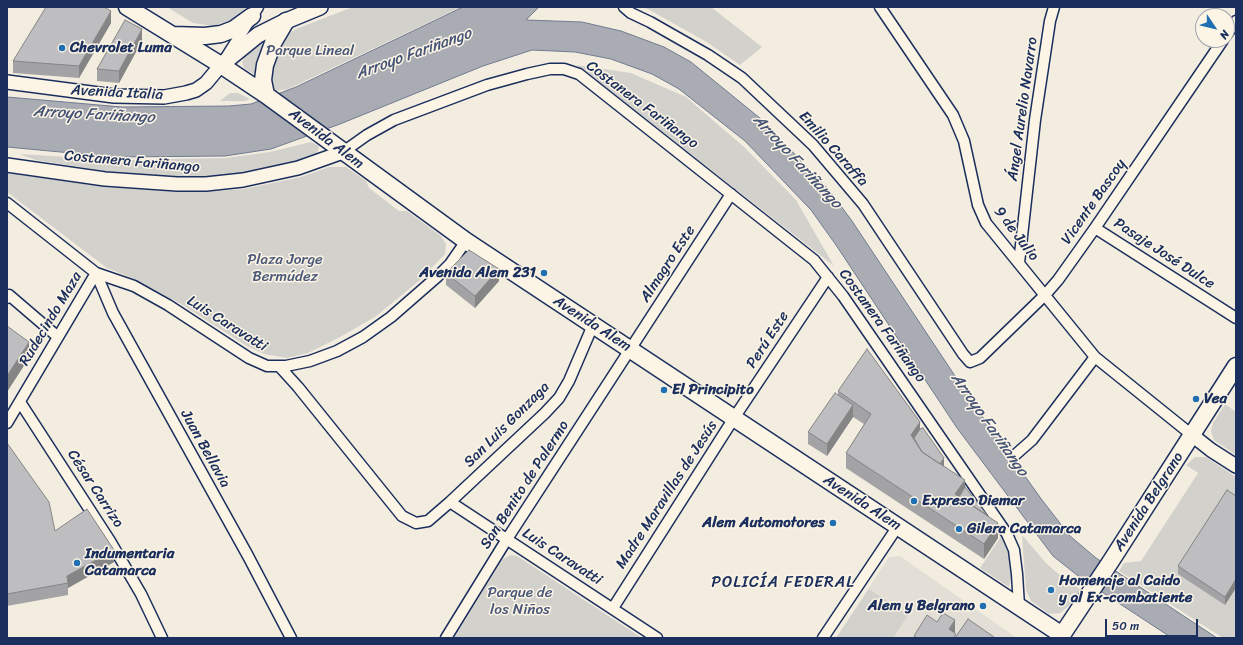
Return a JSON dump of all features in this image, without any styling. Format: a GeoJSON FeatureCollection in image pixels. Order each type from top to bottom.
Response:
{"type":"FeatureCollection","features":[{"type":"Feature","properties":{"kind":"main road","name":"Avenida Alem"},"geometry":{"type":"LineString","coordinates":[[127,7],[221,65],[266,95],[466,241],[898,526],[1062,637]]}},
{"type":"Feature","properties":{"kind":"main road","name":"Avenida Italia"},"geometry":{"type":"LineString","coordinates":[[221,65],[258,35],[286,21],[320,7]]}},
{"type":"Feature","properties":{"kind":"main road"},"geometry":{"type":"LineString","coordinates":[[172,35],[205,36],[220,34],[234,29],[255,12]]}},
{"type":"Feature","properties":{"kind":"main road"},"geometry":{"type":"LineString","coordinates":[[266,95],[263,80],[264,65],[276,36],[286,21]]}},
{"type":"Feature","properties":{"kind":"main road","name":"Avenida Belgrano"},"geometry":{"type":"LineString","coordinates":[[1062,637],[1236,366]]}},
{"type":"Feature","properties":{"kind":"street","name":"Emilio Caraffa"},"geometry":{"type":"LineString","coordinates":[[624,7],[631,13],[708,55],[742,78],[813,145],[863,204],[963,354],[970,362]]}},
{"type":"Feature","properties":{"kind":"street","name":"9 de Julio"},"geometry":{"type":"LineString","coordinates":[[880,7],[952,115],[964,141],[978,205],[986,223],[1095,357],[1192,435]]}},
{"type":"Feature","properties":{"kind":"street","name":"Ángel Aurelio Navarro"},"geometry":{"type":"LineString","coordinates":[[1019,263],[1035,120],[1050,21],[1054,7]]}},
{"type":"Feature","properties":{"kind":"street"},"geometry":{"type":"LineString","coordinates":[[221,65],[255,12]]}},
{"type":"Feature","properties":{"kind":"street","name":"Vicente Bascoy"},"geometry":{"type":"LineString","coordinates":[[970,362],[980,358],[1045,295],[1058,280],[1218,48]]}},
{"type":"Feature","properties":{"kind":"street","name":"Avenida Italia"},"geometry":{"type":"LineString","coordinates":[[7,82],[114,96],[164,97],[186,94],[196,90],[206,83],[221,65]]}},
{"type":"Feature","properties":{"kind":"street","name":"Costanera Fariñango"},"geometry":{"type":"LineString","coordinates":[[7,166],[105,179],[177,184],[206,184],[243,180],[298,168],[343,152],[367,135],[394,120],[487,85],[550,69],[564,69],[579,74],[814,260],[843,296],[1007,534],[1014,550],[1017,574],[1018,606]]}},
{"type":"Feature","properties":{"kind":"street","name":"Almagro Este"},"geometry":{"type":"LineString","coordinates":[[630,349],[731,194]]}},
{"type":"Feature","properties":{"kind":"street","name":"Luis Caravatti"},"geometry":{"type":"LineString","coordinates":[[7,203],[96,273],[134,286],[168,305],[249,358],[267,366],[279,366],[298,387],[402,516],[416,523]]}},
{"type":"Feature","properties":{"kind":"street","name":"Pasaje José Dulce"},"geometry":{"type":"LineString","coordinates":[[1095,228],[1236,318]]}},
{"type":"Feature","properties":{"kind":"street"},"geometry":{"type":"LineString","coordinates":[[279,366],[310,361],[337,351],[363,337],[391,317],[438,276],[450,264],[466,241]]}},
{"type":"Feature","properties":{"kind":"street","name":"Rudecindo Maza"},"geometry":{"type":"LineString","coordinates":[[7,422],[96,273]]}},
{"type":"Feature","properties":{"kind":"street","name":"Juan Bellavia"},"geometry":{"type":"LineString","coordinates":[[96,273],[113,313],[248,556],[291,638]]}},
{"type":"Feature","properties":{"kind":"street","name":"Perú Este"},"geometry":{"type":"LineString","coordinates":[[734,418],[828,277]]}},
{"type":"Feature","properties":{"kind":"street"},"geometry":{"type":"LineString","coordinates":[[8,297],[58,336]]}},
{"type":"Feature","properties":{"kind":"street","name":"San Luis Gonzaga"},"geometry":{"type":"LineString","coordinates":[[416,523],[428,521],[450,502],[559,398],[569,381],[592,325]]}},
{"type":"Feature","properties":{"kind":"street","name":"San Benito de Palermo"},"geometry":{"type":"LineString","coordinates":[[446,638],[507,539],[630,349]]}},
{"type":"Feature","properties":{"kind":"street"},"geometry":{"type":"LineString","coordinates":[[1015,455],[1032,440],[1095,357]]}},
{"type":"Feature","properties":{"kind":"street","name":"César Carrizo"},"geometry":{"type":"LineString","coordinates":[[20,402],[110,541],[141,594],[162,638]]}},
{"type":"Feature","properties":{"kind":"street","name":"Madre Maravillas de Jesús"},"geometry":{"type":"LineString","coordinates":[[612,608],[734,418]]}},
{"type":"Feature","properties":{"kind":"street"},"geometry":{"type":"LineString","coordinates":[[1192,435],[1236,466]]}},
{"type":"Feature","properties":{"kind":"street","name":"Luis Caravatti"},"geometry":{"type":"LineString","coordinates":[[450,502],[657,638]]}},
{"type":"Feature","properties":{"kind":"street"},"geometry":{"type":"LineString","coordinates":[[823,638],[898,526]]}},
{"type":"Feature","properties":{"kind":"shaded area"},"geometry":{"type":"Polygon","coordinates":[[[900,556],[1014,636],[1014,638],[836,638],[889,557],[900,556]]]}},
{"type":"Feature","properties":{"kind":"green space"},"geometry":{"type":"Polygon","coordinates":[[[167,7],[247,7],[231,20],[213,26],[193,23],[167,7]]]}},
{"type":"Feature","properties":{"kind":"green space","name":"Parque Lineal"},"geometry":{"type":"Polygon","coordinates":[[[353,7],[461,7],[288,89],[276,91],[271,86],[270,66],[284,37],[296,29],[353,7]]]}},
{"type":"Feature","properties":{"kind":"green space"},"geometry":{"type":"Polygon","coordinates":[[[644,7],[711,7],[762,47],[740,65],[705,41],[644,7]]]}},
{"type":"Feature","properties":{"kind":"green space"},"geometry":{"type":"Polygon","coordinates":[[[268,40],[259,77],[244,68],[242,62],[245,56],[268,40]]]}},
{"type":"Feature","properties":{"kind":"green space"},"geometry":{"type":"Polygon","coordinates":[[[577,65],[631,73],[686,97],[744,147],[796,200],[834,266],[577,65]]]}},
{"type":"Feature","properties":{"kind":"green space"},"geometry":{"type":"Polygon","coordinates":[[[230,93],[238,93],[250,99],[245,101],[220,101],[230,93]]]}},
{"type":"Feature","properties":{"kind":"green space"},"geometry":{"type":"Polygon","coordinates":[[[311,142],[319,146],[317,153],[295,161],[240,174],[205,177],[175,177],[106,171],[36,160],[19,154],[117,160],[226,158],[270,152],[311,142]]]}},
{"type":"Feature","properties":{"kind":"green space","name":"Plaza Jorge Bermúdez"},"geometry":{"type":"Polygon","coordinates":[[[329,167],[346,167],[366,181],[369,188],[399,211],[407,211],[441,236],[446,244],[445,254],[420,280],[375,317],[308,353],[287,358],[264,354],[247,346],[181,304],[132,278],[107,268],[7,192],[7,173],[104,187],[178,192],[206,192],[244,189],[301,177],[329,167]]]}},
{"type":"Feature","properties":{"kind":"green space"},"geometry":{"type":"Polygon","coordinates":[[[1225,404],[1236,412],[1236,455],[1214,440],[1211,431],[1213,423],[1225,404]]]}},
{"type":"Feature","properties":{"kind":"green space"},"geometry":{"type":"Polygon","coordinates":[[[1195,457],[1206,457],[1236,477],[1236,638],[1223,638],[1119,571],[1124,563],[1141,561],[1198,473],[1186,465],[1195,457]]]}},
{"type":"Feature","properties":{"kind":"green space"},"geometry":{"type":"Polygon","coordinates":[[[1002,535],[1009,552],[1011,576],[1009,587],[980,568],[1002,535]]]}},
{"type":"Feature","properties":{"kind":"green space"},"geometry":{"type":"Polygon","coordinates":[[[1022,535],[1046,563],[1081,590],[1069,606],[1060,613],[1049,614],[1031,601],[1026,590],[1022,535]]]}},
{"type":"Feature","properties":{"kind":"green space","name":"Parque de los Niños"},"geometry":{"type":"Polygon","coordinates":[[[510,555],[517,556],[642,638],[454,638],[503,559],[510,555]]]}},
{"type":"Feature","properties":{"kind":"green space"},"geometry":{"type":"Polygon","coordinates":[[[869,589],[908,615],[893,638],[836,638],[869,589]]]}},
{"type":"Feature","properties":{"kind":"water","name":"Arroyo Fariñango"},"geometry":{"type":"Polygon","coordinates":[[[463,7],[539,7],[526,20],[582,22],[621,31],[664,47],[691,62],[761,119],[829,190],[852,221],[977,409],[1042,500],[1070,536],[1096,558],[1217,638],[1172,638],[1082,579],[1053,556],[957,428],[836,245],[811,210],[745,141],[679,89],[652,74],[611,59],[575,52],[532,50],[483,66],[340,124],[271,149],[225,156],[114,157],[7,147],[7,97],[122,107],[229,106],[251,104],[296,87],[463,7]]]}},
{"type":"Feature","properties":{"kind":"building","name":"Chevrolet Luma"},"geometry":{"type":"Polygon","coordinates":[[[46,7],[104,7],[111,11],[79,66],[13,61],[46,7]]]}},
{"type":"Feature","properties":{"kind":"building"},"geometry":{"type":"Polygon","coordinates":[[[125,20],[142,29],[119,71],[97,69],[125,20]]]}},
{"type":"Feature","properties":{"kind":"building"},"geometry":{"type":"Polygon","coordinates":[[[469,250],[499,269],[475,296],[446,273],[469,250]]]}},
{"type":"Feature","properties":{"kind":"building"},"geometry":{"type":"Polygon","coordinates":[[[7,326],[29,342],[7,376],[7,326]]]}},
{"type":"Feature","properties":{"kind":"building"},"geometry":{"type":"Polygon","coordinates":[[[867,349],[920,422],[911,435],[922,452],[965,480],[955,494],[998,523],[984,544],[846,453],[871,414],[838,391],[867,349]]]}},
{"type":"Feature","properties":{"kind":"building"},"geometry":{"type":"Polygon","coordinates":[[[835,393],[853,405],[827,444],[808,432],[835,393]]]}},
{"type":"Feature","properties":{"kind":"building"},"geometry":{"type":"Polygon","coordinates":[[[923,428],[944,458],[940,464],[922,452],[914,438],[920,429],[923,428]]]}},
{"type":"Feature","properties":{"kind":"building"},"geometry":{"type":"Polygon","coordinates":[[[7,443],[49,502],[55,531],[87,509],[114,550],[67,576],[68,583],[7,594],[7,443]]]}},
{"type":"Feature","properties":{"kind":"building"},"geometry":{"type":"Polygon","coordinates":[[[965,487],[987,515],[959,497],[965,487]]]}},
{"type":"Feature","properties":{"kind":"building"},"geometry":{"type":"Polygon","coordinates":[[[1227,490],[1236,496],[1236,579],[1225,597],[1178,566],[1227,490]]]}},
{"type":"Feature","properties":{"kind":"building"},"geometry":{"type":"Polygon","coordinates":[[[943,613],[955,620],[949,629],[956,634],[953,638],[917,638],[914,636],[927,615],[937,622],[943,613]]]}},
{"type":"Feature","properties":{"kind":"building"},"geometry":{"type":"Polygon","coordinates":[[[968,619],[994,637],[994,638],[955,638],[968,619]]]}},
{"type":"Feature","properties":{"kind":"place","name":"Chevrolet Luma"},"geometry":{"type":"Point","coordinates":[62,48]}},
{"type":"Feature","properties":{"kind":"place","name":"Avenida Alem 231"},"geometry":{"type":"Point","coordinates":[544,273]}},
{"type":"Feature","properties":{"kind":"place","name":"El Principito"},"geometry":{"type":"Point","coordinates":[664,390]}},
{"type":"Feature","properties":{"kind":"place","name":"Vea"},"geometry":{"type":"Point","coordinates":[1196,399]}},
{"type":"Feature","properties":{"kind":"place","name":"Expreso Diemar"},"geometry":{"type":"Point","coordinates":[914,501]}},
{"type":"Feature","properties":{"kind":"place","name":"Alem Automotores"},"geometry":{"type":"Point","coordinates":[833,523]}},
{"type":"Feature","properties":{"kind":"place","name":"Gilera Catamarca"},"geometry":{"type":"Point","coordinates":[959,529]}},
{"type":"Feature","properties":{"kind":"place","name":"Indumentaria Catamarca"},"geometry":{"type":"Point","coordinates":[77,563]}},
{"type":"Feature","properties":{"kind":"place","name":"Homenaje al Caido y al Ex-combatiente"},"geometry":{"type":"Point","coordinates":[1051,590]}},
{"type":"Feature","properties":{"kind":"place","name":"Alem y Belgrano"},"geometry":{"type":"Point","coordinates":[983,606]}},
{"type":"Feature","properties":{"kind":"district","name":"POLICÍA FEDERAL"},"geometry":{"type":"Point","coordinates":[783,583]}}]}
